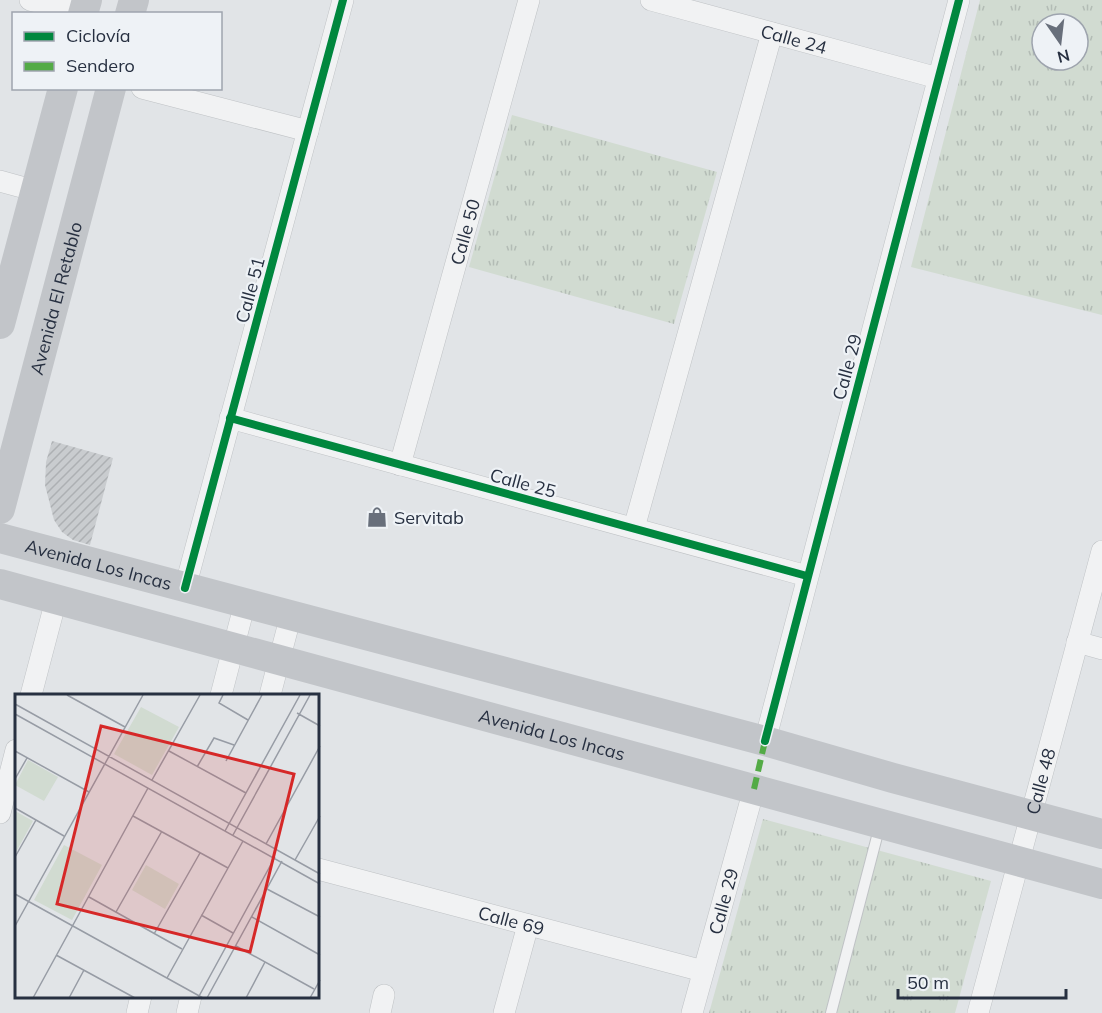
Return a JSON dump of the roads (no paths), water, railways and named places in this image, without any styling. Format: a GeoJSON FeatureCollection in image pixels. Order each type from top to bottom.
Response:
{"type":"FeatureCollection","features":[{"type":"Feature","properties":{"kind":"main road"},"geometry":{"type":"LineString","coordinates":[[0,324],[62,90]]}},
{"type":"Feature","properties":{"kind":"main road","name":"Avenida El Retablo"},"geometry":{"type":"LineString","coordinates":[[0,509],[110,90]]}},
{"type":"Feature","properties":{"kind":"main road","name":"Avenida Los Incas"},"geometry":{"type":"LineString","coordinates":[[0,538],[765,741],[1102,834]]}},
{"type":"Feature","properties":{"kind":"main road","name":"Avenida Los Incas"},"geometry":{"type":"LineString","coordinates":[[0,584],[1102,884]]}},
{"type":"Feature","properties":{"kind":"main road"},"geometry":{"type":"LineString","coordinates":[[880,825],[893,778]]}},
{"type":"Feature","properties":{"kind":"street"},"geometry":{"type":"LineString","coordinates":[[30,0],[75,12]]}},
{"type":"Feature","properties":{"kind":"street","name":"Calle 51"},"geometry":{"type":"LineString","coordinates":[[185,588],[343,0]]}},
{"type":"Feature","properties":{"kind":"street","name":"Calle 50"},"geometry":{"type":"LineString","coordinates":[[399,465],[528,0]]}},
{"type":"Feature","properties":{"kind":"street","name":"Calle 24"},"geometry":{"type":"LineString","coordinates":[[651,0],[938,78]]}},
{"type":"Feature","properties":{"kind":"street","name":"Calle 29"},"geometry":{"type":"LineString","coordinates":[[765,741],[959,0]]}},
{"type":"Feature","properties":{"kind":"street"},"geometry":{"type":"LineString","coordinates":[[634,528],[772,33]]}},
{"type":"Feature","properties":{"kind":"street"},"geometry":{"type":"LineString","coordinates":[[150,90],[308,131]]}},
{"type":"Feature","properties":{"kind":"street"},"geometry":{"type":"LineString","coordinates":[[0,182],[36,191]]}},
{"type":"Feature","properties":{"kind":"street","name":"Calle 25"},"geometry":{"type":"LineString","coordinates":[[230,418],[807,576]]}},
{"type":"Feature","properties":{"kind":"street","name":"Calle 48"},"geometry":{"type":"LineString","coordinates":[[978,1013],[1102,551]]}},
{"type":"Feature","properties":{"kind":"street"},"geometry":{"type":"LineString","coordinates":[[31,694],[56,600]]}},
{"type":"Feature","properties":{"kind":"street"},"geometry":{"type":"LineString","coordinates":[[221,694],[245,603]]}},
{"type":"Feature","properties":{"kind":"street"},"geometry":{"type":"LineString","coordinates":[[270,694],[291,615]]}},
{"type":"Feature","properties":{"kind":"street"},"geometry":{"type":"LineString","coordinates":[[1077,642],[1102,649]]}},
{"type":"Feature","properties":{"kind":"street"},"geometry":{"type":"LineString","coordinates":[[0,813],[15,754]]}},
{"type":"Feature","properties":{"kind":"street","name":"Calle 29"},"geometry":{"type":"LineString","coordinates":[[692,1013],[754,789]]}},
{"type":"Feature","properties":{"kind":"street","name":"Calle 69"},"geometry":{"type":"LineString","coordinates":[[320,870],[703,971]]}},
{"type":"Feature","properties":{"kind":"street"},"geometry":{"type":"LineString","coordinates":[[504,1013],[528,925]]}},
{"type":"Feature","properties":{"kind":"street"},"geometry":{"type":"LineString","coordinates":[[137,1013],[141,998]]}},
{"type":"Feature","properties":{"kind":"street"},"geometry":{"type":"LineString","coordinates":[[187,1013],[191,998]]}},
{"type":"Feature","properties":{"kind":"lane"},"geometry":{"type":"LineString","coordinates":[[831,1013],[880,825]]}},
{"type":"Feature","properties":{"kind":"place","name":"Servitab"},"geometry":{"type":"Point","coordinates":[377,517]}}]}
